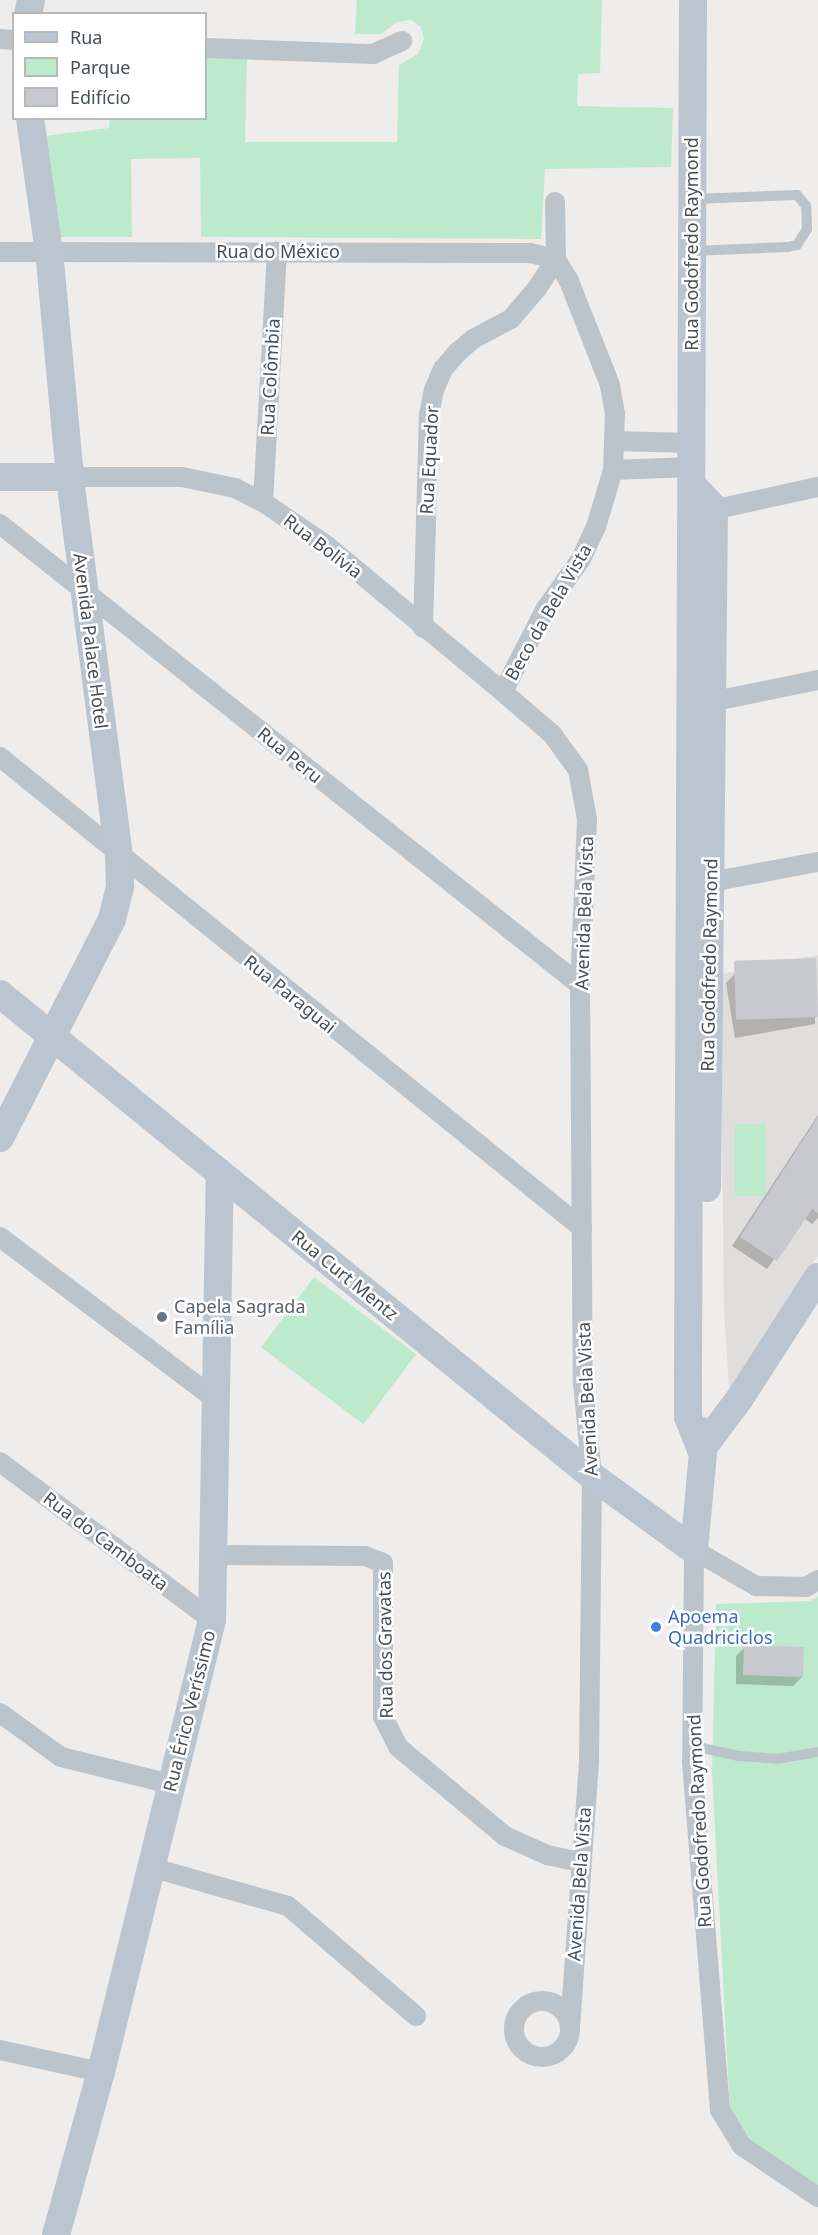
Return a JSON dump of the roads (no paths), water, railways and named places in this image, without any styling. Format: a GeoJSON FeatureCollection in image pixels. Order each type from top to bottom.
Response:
{"type":"FeatureCollection","features":[{"type":"Feature","properties":{"kind":"main road","name":"Rua Godofredo Raymond"},"geometry":{"type":"LineString","coordinates":[[693,0],[691,200],[702,704],[688,1408],[701,1450],[694,1550]]}},
{"type":"Feature","properties":{"kind":"main road","name":"Avenida Palace Hotel"},"geometry":{"type":"LineString","coordinates":[[0,1138],[54,1038],[112,919],[120,886],[119,856],[70,477],[49,252],[30,120]]}},
{"type":"Feature","properties":{"kind":"main road","name":"Rua Bolívia"},"geometry":{"type":"LineString","coordinates":[[0,477],[70,477]]}},
{"type":"Feature","properties":{"kind":"main road","name":"Rua Curt Mentz"},"geometry":{"type":"LineString","coordinates":[[0,994],[592,1476],[694,1550]]}},
{"type":"Feature","properties":{"kind":"main road","name":"Rua Érico Veríssimo"},"geometry":{"type":"LineString","coordinates":[[56,2235],[101,2072],[212,1620],[219,1173]]}},
{"type":"Feature","properties":{"kind":"main road"},"geometry":{"type":"LineString","coordinates":[[701,1450],[740,1398],[818,1276]]}},
{"type":"Feature","properties":{"kind":"street"},"geometry":{"type":"LineString","coordinates":[[207,48],[373,54],[402,41]]}},
{"type":"Feature","properties":{"kind":"street"},"geometry":{"type":"LineString","coordinates":[[555,202],[556,259]]}},
{"type":"Feature","properties":{"kind":"street","name":"Rua Colômbia"},"geometry":{"type":"LineString","coordinates":[[263,502],[277,251]]}},
{"type":"Feature","properties":{"kind":"street","name":"Rua do México"},"geometry":{"type":"LineString","coordinates":[[0,252],[530,253],[556,259]]}},
{"type":"Feature","properties":{"kind":"street","name":"Beco da Bela Vista"},"geometry":{"type":"LineString","coordinates":[[503,692],[545,610],[581,559],[613,470],[615,414],[601,356],[569,281],[556,259]]}},
{"type":"Feature","properties":{"kind":"street","name":"Rua Equador"},"geometry":{"type":"LineString","coordinates":[[423,628],[429,415],[434,390],[443,369],[458,352],[524,307],[556,259]]}},
{"type":"Feature","properties":{"kind":"street"},"geometry":{"type":"LineString","coordinates":[[615,441],[697,484]]}},
{"type":"Feature","properties":{"kind":"street"},"geometry":{"type":"LineString","coordinates":[[613,470],[697,484],[818,487]]}},
{"type":"Feature","properties":{"kind":"street","name":"Rua Bolívia"},"geometry":{"type":"LineString","coordinates":[[70,477],[182,477],[235,488],[263,502],[326,545],[423,628],[503,692],[552,734],[578,770]]}},
{"type":"Feature","properties":{"kind":"street","name":"Rua Peru"},"geometry":{"type":"LineString","coordinates":[[0,524],[580,985]]}},
{"type":"Feature","properties":{"kind":"street"},"geometry":{"type":"LineString","coordinates":[[702,704],[818,681]]}},
{"type":"Feature","properties":{"kind":"street","name":"Rua Paraguai"},"geometry":{"type":"LineString","coordinates":[[0,757],[119,856],[582,1228]]}},
{"type":"Feature","properties":{"kind":"street","name":"Avenida Bela Vista"},"geometry":{"type":"LineString","coordinates":[[530,2004],[518,2016],[514,2032],[529,2054],[538,2057],[557,2053],[569,2038],[589,1762],[592,1476],[583,1383],[580,985],[587,819],[578,770]]}},
{"type":"Feature","properties":{"kind":"street"},"geometry":{"type":"LineString","coordinates":[[698,885],[818,862]]}},
{"type":"Feature","properties":{"kind":"street"},"geometry":{"type":"LineString","coordinates":[[0,1237],[216,1401]]}},
{"type":"Feature","properties":{"kind":"street","name":"Rua do Camboata"},"geometry":{"type":"LineString","coordinates":[[0,1462],[212,1620]]}},
{"type":"Feature","properties":{"kind":"street"},"geometry":{"type":"LineString","coordinates":[[694,1550],[756,1586],[806,1587],[818,1580]]}},
{"type":"Feature","properties":{"kind":"street","name":"Rua Godofredo Raymond"},"geometry":{"type":"LineString","coordinates":[[694,1550],[693,1746],[715,2083],[720,2110],[742,2146],[818,2197]]}},
{"type":"Feature","properties":{"kind":"street","name":"Rua dos Gravatas"},"geometry":{"type":"LineString","coordinates":[[214,1555],[365,1556],[383,1563],[384,1717],[398,1747],[505,1836],[547,1855],[580,1862]]}},
{"type":"Feature","properties":{"kind":"street"},"geometry":{"type":"LineString","coordinates":[[0,1713],[61,1757],[171,1784]]}},
{"type":"Feature","properties":{"kind":"street"},"geometry":{"type":"LineString","coordinates":[[150,1868],[288,1906],[416,2016]]}},
{"type":"Feature","properties":{"kind":"street"},"geometry":{"type":"LineString","coordinates":[[530,2004],[559,1991],[573,1969]]}},
{"type":"Feature","properties":{"kind":"street"},"geometry":{"type":"LineString","coordinates":[[530,2004],[556,2005],[568,2018],[570,2028]]}},
{"type":"Feature","properties":{"kind":"street"},"geometry":{"type":"LineString","coordinates":[[0,2050],[101,2072]]}},
{"type":"Feature","properties":{"kind":"lane"},"geometry":{"type":"LineString","coordinates":[[691,200],[797,195],[806,206],[807,229],[797,244],[788,247],[692,251]]}},
{"type":"Feature","properties":{"kind":"lane"},"geometry":{"type":"LineString","coordinates":[[693,1746],[738,1756],[777,1759],[818,1752]]}},
{"type":"Feature","properties":{"kind":"place","name":"Capela Sagrada Família"},"geometry":{"type":"Point","coordinates":[162,1317]}},
{"type":"Feature","properties":{"kind":"place","name":"Apoema Quadriciclos"},"geometry":{"type":"Point","coordinates":[656,1627]}}]}
